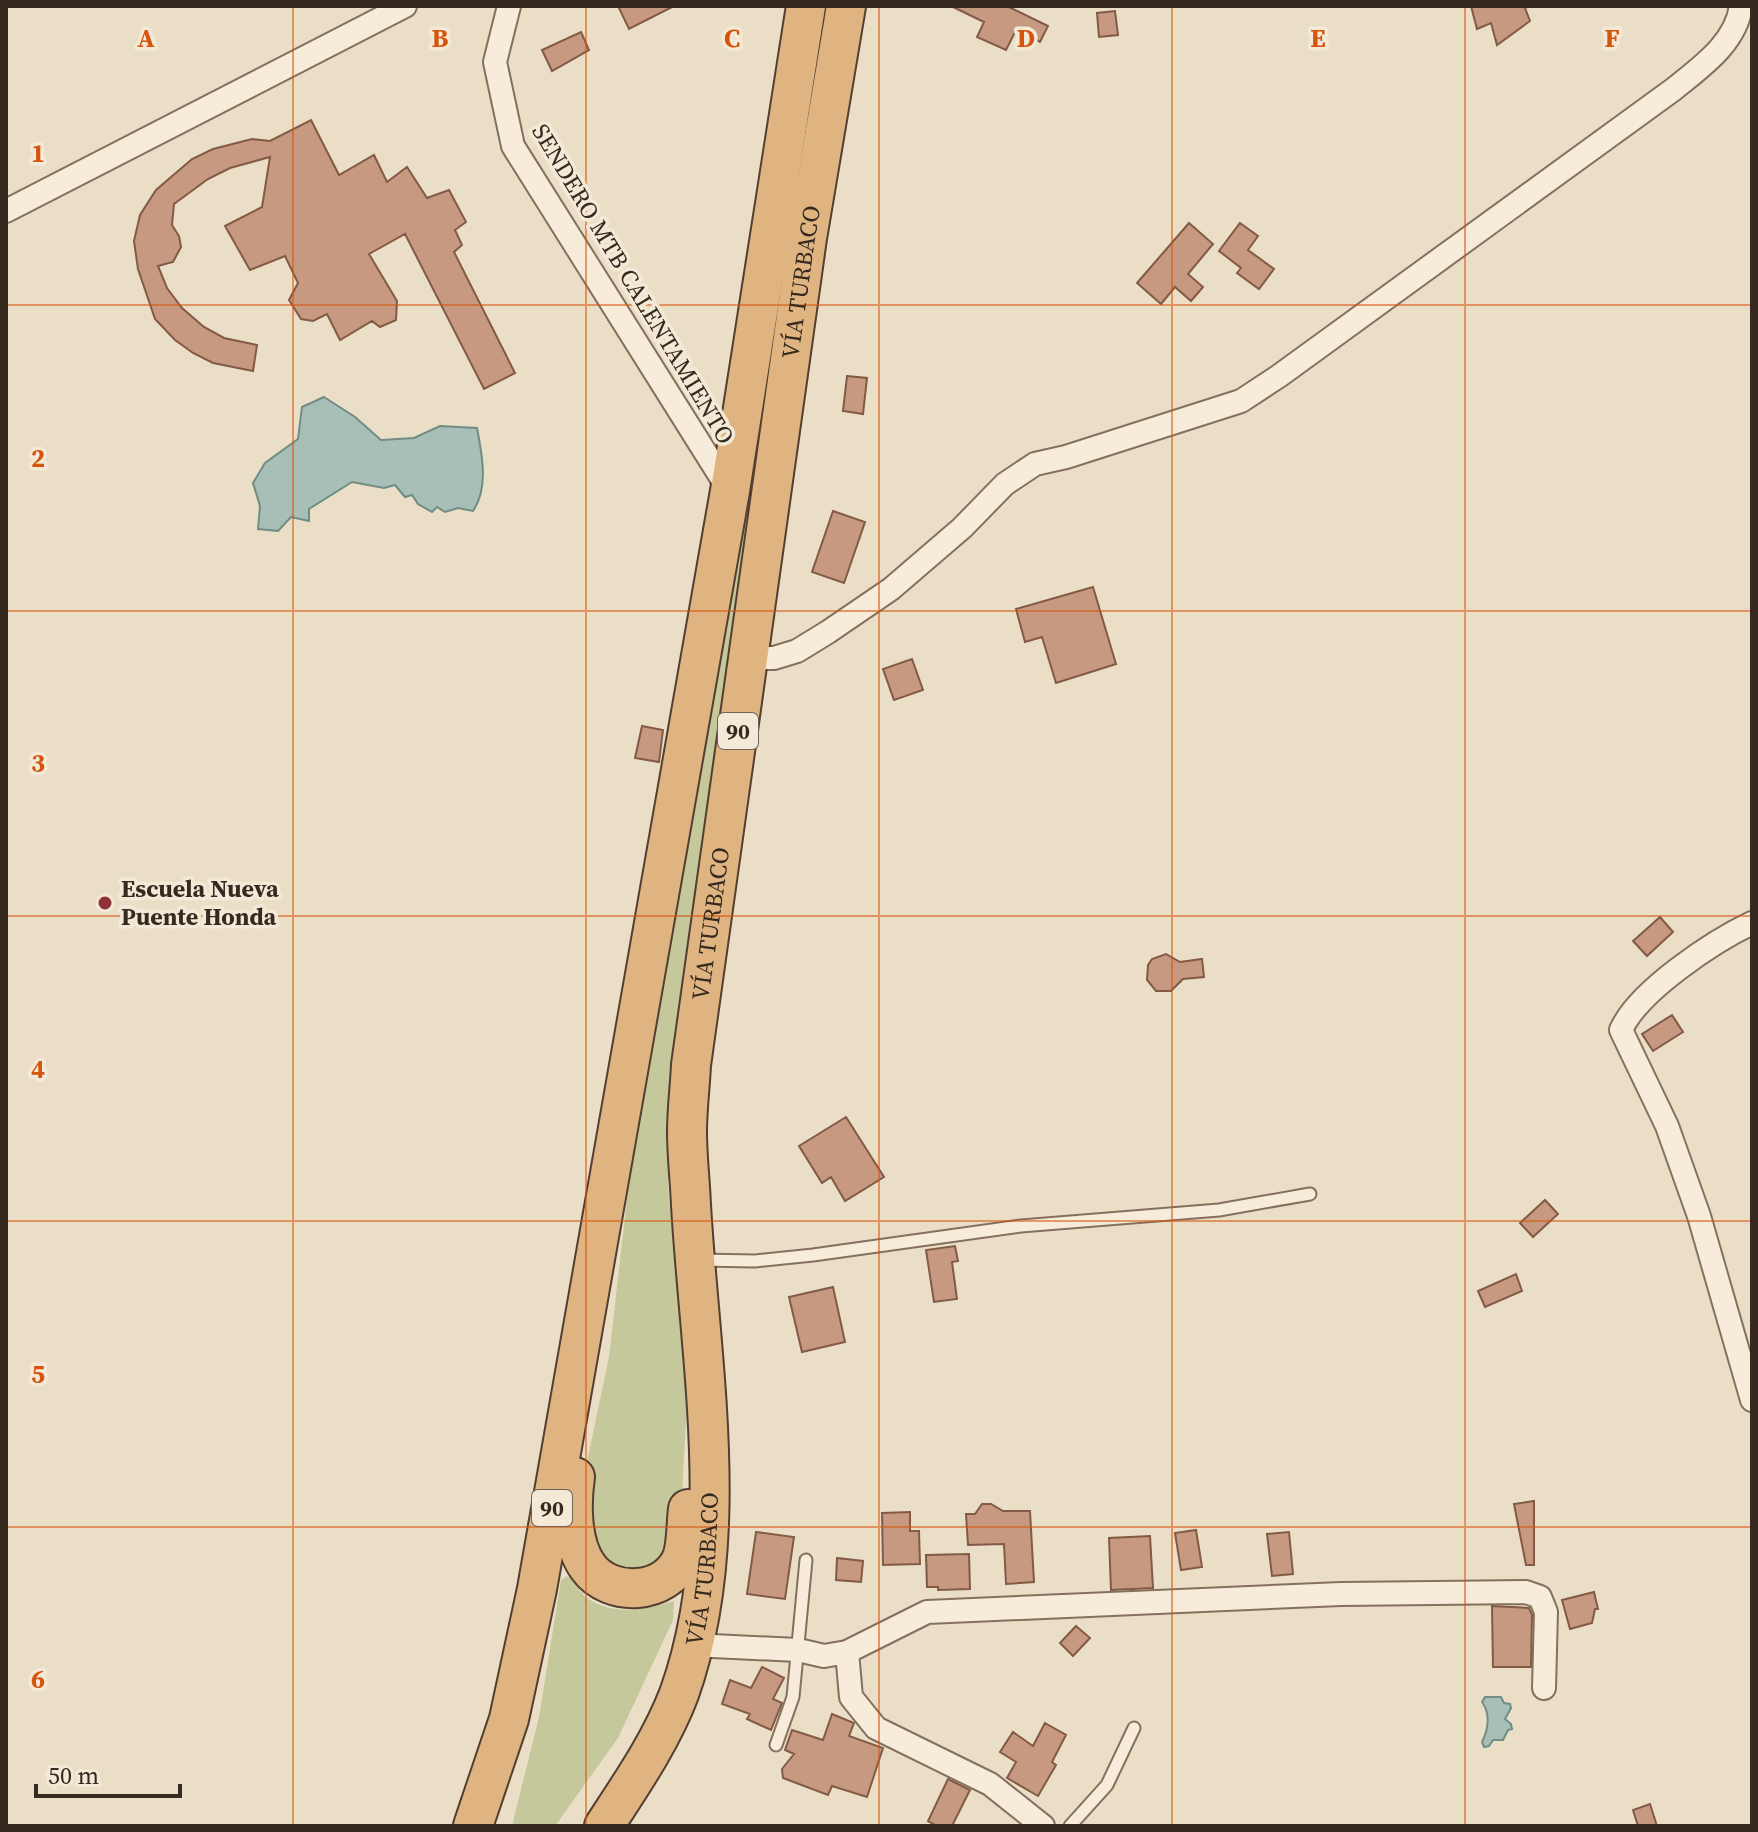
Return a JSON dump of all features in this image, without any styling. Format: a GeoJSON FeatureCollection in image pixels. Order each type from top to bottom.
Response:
{"type":"FeatureCollection","features":[{"type":"Feature","properties":{"kind":"highway","name":"VÍA TURBACO"},"geometry":{"type":"LineString","coordinates":[[473,1826],[509,1719],[537,1589],[730,491],[806,6]]}},
{"type":"Feature","properties":{"kind":"highway","name":"VÍA TURBACO"},"geometry":{"type":"LineString","coordinates":[[604,1826],[659,1737],[679,1692],[705,1585],[709,1460],[687,1133],[691,1065],[807,238],[846,6]]}},
{"type":"Feature","properties":{"kind":"highway"},"geometry":{"type":"LineString","coordinates":[[602,1226],[608,1267],[574,1482],[573,1512],[579,1549],[588,1567],[607,1583],[623,1588],[650,1586],[664,1578],[682,1558],[691,1484],[709,1460]]}},
{"type":"Feature","properties":{"kind":"street"},"geometry":{"type":"LineString","coordinates":[[6,211],[405,6]]}},
{"type":"Feature","properties":{"kind":"street","name":"SENDERO MTB CALENTAMIENTO"},"geometry":{"type":"LineString","coordinates":[[509,6],[495,62],[513,146],[730,491]]}},
{"type":"Feature","properties":{"kind":"street"},"geometry":{"type":"LineString","coordinates":[[749,658],[774,658],[797,651],[828,632],[891,589],[962,528],[1005,484],[1035,464],[1241,401],[1674,89],[1713,58],[1739,22],[1741,6]]}},
{"type":"Feature","properties":{"kind":"street"},"geometry":{"type":"LineString","coordinates":[[1752,923],[1724,936],[1643,998],[1626,1018],[1621,1030],[1667,1126],[1699,1216],[1752,1400]]}},
{"type":"Feature","properties":{"kind":"street"},"geometry":{"type":"LineString","coordinates":[[692,1645],[798,1650],[824,1656],[847,1652],[927,1612],[1281,1596],[1526,1592],[1540,1597],[1546,1612],[1544,1688]]}},
{"type":"Feature","properties":{"kind":"street"},"geometry":{"type":"LineString","coordinates":[[847,1652],[851,1697],[876,1728],[990,1784],[1043,1826]]}},
{"type":"Feature","properties":{"kind":"lane"},"geometry":{"type":"LineString","coordinates":[[694,1260],[755,1261],[813,1255],[1021,1226],[1219,1210],[1310,1194]]}},
{"type":"Feature","properties":{"kind":"lane"},"geometry":{"type":"LineString","coordinates":[[776,1745],[793,1697],[806,1560]]}},
{"type":"Feature","properties":{"kind":"lane"},"geometry":{"type":"LineString","coordinates":[[1070,1826],[1107,1785],[1134,1728]]}},
{"type":"Feature","properties":{"kind":"green space"},"geometry":{"type":"Polygon","coordinates":[[[738,514],[751,533],[673,1114],[668,1184],[687,1404],[680,1528],[672,1555],[649,1572],[608,1572],[583,1517],[584,1476],[609,1357],[647,1056],[738,514]]]}},
{"type":"Feature","properties":{"kind":"green space"},"geometry":{"type":"Polygon","coordinates":[[[568,1576],[587,1598],[611,1608],[642,1608],[674,1601],[673,1620],[618,1738],[555,1826],[512,1826],[539,1717],[561,1580],[568,1576]]]}},
{"type":"Feature","properties":{"kind":"water"},"geometry":{"type":"Polygon","coordinates":[[[324,397],[355,417],[381,440],[414,438],[440,426],[477,428],[483,481],[473,511],[458,508],[445,512],[437,507],[432,512],[418,504],[412,495],[405,497],[395,485],[384,488],[352,482],[309,509],[309,521],[291,517],[278,531],[258,529],[260,506],[253,483],[265,463],[298,439],[302,407],[324,397]]]}},
{"type":"Feature","properties":{"kind":"water"},"geometry":{"type":"Polygon","coordinates":[[[1485,1697],[1501,1697],[1504,1703],[1510,1704],[1505,1719],[1512,1729],[1508,1730],[1503,1740],[1493,1740],[1484,1747],[1482,1742],[1488,1722],[1482,1702],[1485,1697]]]}},
{"type":"Feature","properties":{"kind":"building"},"geometry":{"type":"Polygon","coordinates":[[[618,6],[674,6],[629,29],[618,6]]]}},
{"type":"Feature","properties":{"kind":"building"},"geometry":{"type":"Polygon","coordinates":[[[951,6],[1007,6],[1048,26],[1040,42],[1016,30],[1006,50],[977,37],[984,22],[951,6]]]}},
{"type":"Feature","properties":{"kind":"building"},"geometry":{"type":"Polygon","coordinates":[[[1471,6],[1530,6],[1525,8],[1530,21],[1497,45],[1491,23],[1477,29],[1471,6]]]}},
{"type":"Feature","properties":{"kind":"building"},"geometry":{"type":"Polygon","coordinates":[[[1115,11],[1118,35],[1099,37],[1097,13],[1115,11]]]}},
{"type":"Feature","properties":{"kind":"building"},"geometry":{"type":"Polygon","coordinates":[[[581,32],[589,50],[552,71],[542,50],[581,32]]]}},
{"type":"Feature","properties":{"kind":"building"},"geometry":{"type":"Polygon","coordinates":[[[311,120],[339,175],[374,155],[387,182],[407,167],[427,198],[449,190],[466,222],[455,230],[462,245],[454,252],[515,373],[484,389],[405,234],[369,254],[397,301],[396,320],[380,327],[372,321],[340,340],[327,314],[313,321],[301,319],[289,300],[298,283],[285,256],[250,270],[225,226],[262,207],[270,157],[230,168],[208,179],[174,204],[172,225],[181,247],[173,262],[158,266],[167,288],[182,308],[204,327],[224,338],[257,345],[253,371],[213,363],[193,353],[155,319],[138,269],[134,241],[140,215],[156,190],[192,159],[213,149],[252,139],[270,141],[311,120]]]}},
{"type":"Feature","properties":{"kind":"building"},"geometry":{"type":"Polygon","coordinates":[[[1189,223],[1213,244],[1188,274],[1203,287],[1191,301],[1175,287],[1161,304],[1137,283],[1189,223]]]}},
{"type":"Feature","properties":{"kind":"building"},"geometry":{"type":"Polygon","coordinates":[[[1240,223],[1258,236],[1248,250],[1274,269],[1259,289],[1237,273],[1241,268],[1219,251],[1240,223]]]}},
{"type":"Feature","properties":{"kind":"building"},"geometry":{"type":"Polygon","coordinates":[[[847,376],[867,378],[863,414],[843,411],[847,376]]]}},
{"type":"Feature","properties":{"kind":"building"},"geometry":{"type":"Polygon","coordinates":[[[833,511],[865,522],[844,583],[812,572],[833,511]]]}},
{"type":"Feature","properties":{"kind":"building"},"geometry":{"type":"Polygon","coordinates":[[[1093,587],[1116,664],[1056,683],[1042,637],[1025,642],[1016,609],[1093,587]]]}},
{"type":"Feature","properties":{"kind":"building"},"geometry":{"type":"Polygon","coordinates":[[[912,659],[923,690],[894,700],[883,669],[912,659]]]}},
{"type":"Feature","properties":{"kind":"building"},"geometry":{"type":"Polygon","coordinates":[[[642,726],[663,730],[659,762],[635,758],[642,726]]]}},
{"type":"Feature","properties":{"kind":"building"},"geometry":{"type":"Polygon","coordinates":[[[1660,917],[1673,932],[1647,956],[1633,941],[1660,917]]]}},
{"type":"Feature","properties":{"kind":"building"},"geometry":{"type":"Polygon","coordinates":[[[1166,954],[1180,962],[1202,959],[1204,977],[1183,979],[1171,991],[1156,991],[1147,980],[1148,965],[1152,959],[1166,954]]]}},
{"type":"Feature","properties":{"kind":"building"},"geometry":{"type":"Polygon","coordinates":[[[1672,1015],[1683,1032],[1653,1051],[1642,1034],[1672,1015]]]}},
{"type":"Feature","properties":{"kind":"building"},"geometry":{"type":"Polygon","coordinates":[[[846,1117],[884,1177],[845,1201],[831,1177],[822,1183],[799,1146],[846,1117]]]}},
{"type":"Feature","properties":{"kind":"building"},"geometry":{"type":"Polygon","coordinates":[[[1545,1200],[1558,1214],[1533,1237],[1520,1223],[1545,1200]]]}},
{"type":"Feature","properties":{"kind":"building"},"geometry":{"type":"Polygon","coordinates":[[[955,1246],[958,1261],[952,1262],[957,1299],[934,1302],[926,1250],[955,1246]]]}},
{"type":"Feature","properties":{"kind":"building"},"geometry":{"type":"Polygon","coordinates":[[[1516,1274],[1522,1291],[1485,1307],[1478,1291],[1516,1274]]]}},
{"type":"Feature","properties":{"kind":"building"},"geometry":{"type":"Polygon","coordinates":[[[833,1287],[845,1342],[802,1352],[789,1297],[833,1287]]]}},
{"type":"Feature","properties":{"kind":"building"},"geometry":{"type":"Polygon","coordinates":[[[1534,1501],[1534,1565],[1526,1565],[1514,1504],[1534,1501]]]}},
{"type":"Feature","properties":{"kind":"building"},"geometry":{"type":"Polygon","coordinates":[[[982,1504],[991,1504],[1003,1511],[1030,1511],[1034,1582],[1006,1584],[1004,1544],[968,1545],[966,1514],[975,1514],[982,1504]]]}},
{"type":"Feature","properties":{"kind":"building"},"geometry":{"type":"Polygon","coordinates":[[[910,1512],[910,1531],[919,1531],[920,1564],[883,1565],[882,1513],[910,1512]]]}},
{"type":"Feature","properties":{"kind":"building"},"geometry":{"type":"Polygon","coordinates":[[[1196,1530],[1202,1567],[1181,1570],[1175,1533],[1196,1530]]]}},
{"type":"Feature","properties":{"kind":"building"},"geometry":{"type":"Polygon","coordinates":[[[756,1532],[794,1537],[785,1599],[747,1594],[756,1532]]]}},
{"type":"Feature","properties":{"kind":"building"},"geometry":{"type":"Polygon","coordinates":[[[1289,1532],[1293,1574],[1272,1576],[1267,1534],[1289,1532]]]}},
{"type":"Feature","properties":{"kind":"building"},"geometry":{"type":"Polygon","coordinates":[[[1150,1536],[1153,1588],[1111,1590],[1109,1538],[1150,1536]]]}},
{"type":"Feature","properties":{"kind":"building"},"geometry":{"type":"Polygon","coordinates":[[[969,1554],[970,1589],[938,1590],[938,1587],[927,1587],[926,1555],[969,1554]]]}},
{"type":"Feature","properties":{"kind":"building"},"geometry":{"type":"Polygon","coordinates":[[[837,1558],[863,1561],[861,1582],[836,1580],[837,1558]]]}},
{"type":"Feature","properties":{"kind":"building"},"geometry":{"type":"Polygon","coordinates":[[[1594,1592],[1598,1609],[1595,1609],[1592,1623],[1570,1629],[1562,1600],[1594,1592]]]}},
{"type":"Feature","properties":{"kind":"building"},"geometry":{"type":"Polygon","coordinates":[[[1492,1606],[1529,1608],[1532,1615],[1531,1667],[1493,1667],[1492,1606]]]}},
{"type":"Feature","properties":{"kind":"building"},"geometry":{"type":"Polygon","coordinates":[[[1076,1626],[1090,1638],[1073,1656],[1060,1643],[1076,1626]]]}},
{"type":"Feature","properties":{"kind":"building"},"geometry":{"type":"Polygon","coordinates":[[[762,1667],[784,1678],[773,1699],[782,1703],[771,1730],[747,1719],[750,1714],[722,1704],[730,1680],[751,1688],[762,1667]]]}},
{"type":"Feature","properties":{"kind":"building"},"geometry":{"type":"Polygon","coordinates":[[[832,1714],[854,1723],[849,1736],[883,1748],[867,1797],[832,1786],[828,1795],[783,1778],[782,1769],[794,1754],[785,1750],[792,1730],[823,1740],[832,1714]]]}},
{"type":"Feature","properties":{"kind":"building"},"geometry":{"type":"Polygon","coordinates":[[[1045,1723],[1066,1735],[1052,1762],[1056,1765],[1038,1796],[1007,1778],[1016,1762],[1000,1752],[1013,1732],[1033,1746],[1045,1723]]]}},
{"type":"Feature","properties":{"kind":"building"},"geometry":{"type":"Polygon","coordinates":[[[948,1779],[970,1790],[952,1826],[937,1826],[928,1821],[948,1779]]]}},
{"type":"Feature","properties":{"kind":"building"},"geometry":{"type":"Polygon","coordinates":[[[1650,1804],[1657,1826],[1638,1826],[1633,1810],[1650,1804]]]}},
{"type":"Feature","properties":{"kind":"place","name":"Escuela Nueva Puente Honda"},"geometry":{"type":"Point","coordinates":[105,903]}}]}
